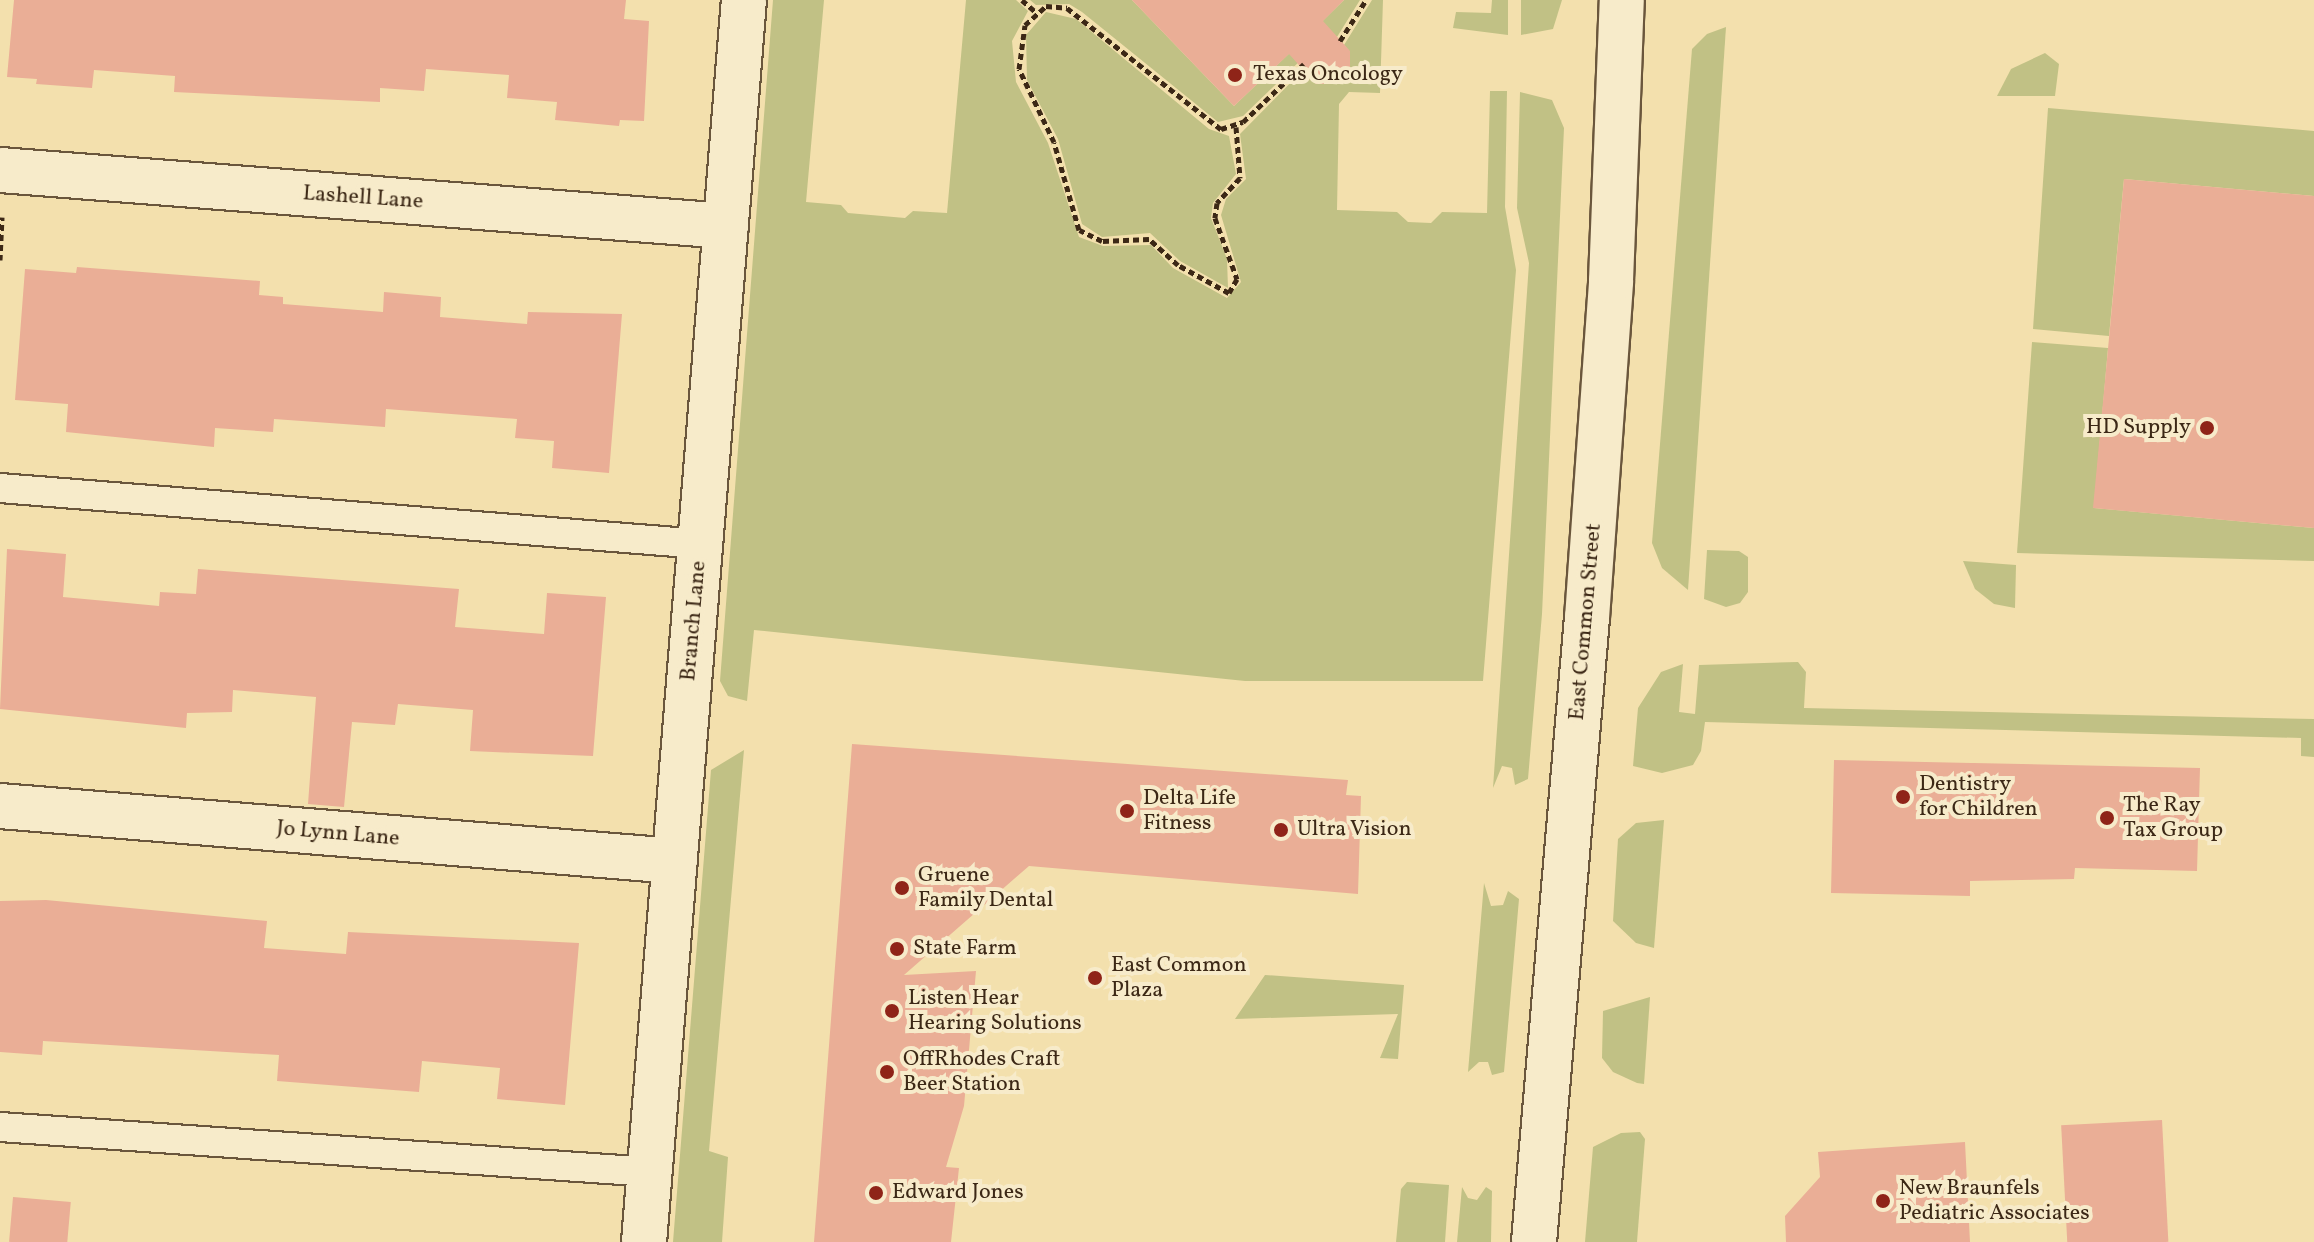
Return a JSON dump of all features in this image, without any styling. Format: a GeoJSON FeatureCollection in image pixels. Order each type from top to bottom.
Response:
{"type":"FeatureCollection","features":[{"type":"Feature","properties":{"kind":"street","name":"Branch Lane"},"geometry":{"type":"LineString","coordinates":[[644,1242],[744,0]]}},
{"type":"Feature","properties":{"kind":"street","name":"East Common Street"},"geometry":{"type":"LineString","coordinates":[[1534,1242],[1611,281],[1622,0]]}},
{"type":"Feature","properties":{"kind":"street","name":"Lashell Lane"},"geometry":{"type":"LineString","coordinates":[[0,170],[726,226]]}},
{"type":"Feature","properties":{"kind":"street","name":"Jo Lynn Lane"},"geometry":{"type":"LineString","coordinates":[[0,806],[675,861]]}},
{"type":"Feature","properties":{"kind":"lane"},"geometry":{"type":"LineString","coordinates":[[0,488],[700,544]]}},
{"type":"Feature","properties":{"kind":"lane"},"geometry":{"type":"LineString","coordinates":[[0,1127],[650,1172]]}},
{"type":"Feature","properties":{"kind":"path"},"geometry":{"type":"LineString","coordinates":[[1022,0],[1036,12]]}},
{"type":"Feature","properties":{"kind":"path"},"geometry":{"type":"LineString","coordinates":[[1340,41],[1366,0]]}},
{"type":"Feature","properties":{"kind":"path"},"geometry":{"type":"LineString","coordinates":[[1236,127],[1233,148],[1240,178],[1222,196],[1215,218],[1237,279],[1229,293],[1178,265],[1149,239],[1094,240],[1079,230],[1054,142],[1029,100],[1019,69],[1019,40],[1036,12],[1057,7],[1079,15],[1205,120],[1221,129],[1236,127],[1304,64]]}},
{"type":"Feature","properties":{"kind":"path"},"geometry":{"type":"LineString","coordinates":[[0,210],[0,260]]}},
{"type":"Feature","properties":{"kind":"green space"},"geometry":{"type":"Polygon","coordinates":[[[773,0],[824,0],[806,202],[841,205],[848,213],[905,218],[913,211],[947,213],[966,0],[1016,0],[1028,11],[1012,41],[1016,82],[1048,143],[1079,237],[1103,246],[1151,245],[1173,268],[1227,298],[1241,282],[1221,215],[1226,199],[1246,179],[1240,134],[1303,70],[1350,70],[1350,52],[1344,45],[1372,0],[1383,0],[1380,93],[1349,92],[1339,104],[1337,210],[1397,212],[1408,222],[1431,223],[1442,212],[1487,213],[1490,91],[1507,91],[1505,207],[1516,270],[1483,681],[1245,681],[754,630],[747,701],[728,696],[720,681],[773,0]]]}},
{"type":"Feature","properties":{"kind":"green space"},"geometry":{"type":"Polygon","coordinates":[[[1030,0],[1132,0],[1234,106],[1298,45],[1304,57],[1243,116],[1218,122],[1082,12],[1069,4],[1036,5],[1030,0]]]}},
{"type":"Feature","properties":{"kind":"green space"},"geometry":{"type":"Polygon","coordinates":[[[1344,0],[1360,0],[1337,37],[1312,31],[1344,0]]]}},
{"type":"Feature","properties":{"kind":"green space"},"geometry":{"type":"Polygon","coordinates":[[[1492,0],[1508,0],[1508,35],[1453,28],[1456,12],[1491,13],[1492,0]]]}},
{"type":"Feature","properties":{"kind":"green space"},"geometry":{"type":"Polygon","coordinates":[[[1521,0],[1562,0],[1553,29],[1521,35],[1521,0]]]}},
{"type":"Feature","properties":{"kind":"green space"},"geometry":{"type":"Polygon","coordinates":[[[1046,12],[1076,19],[1209,129],[1229,136],[1236,174],[1213,203],[1211,218],[1227,259],[1228,288],[1180,261],[1150,233],[1102,237],[1082,224],[1058,139],[1027,80],[1026,35],[1046,12]]]}},
{"type":"Feature","properties":{"kind":"green space"},"geometry":{"type":"Polygon","coordinates":[[[1726,27],[1688,590],[1662,568],[1652,543],[1692,49],[1707,34],[1726,27]]]}},
{"type":"Feature","properties":{"kind":"green space"},"geometry":{"type":"Polygon","coordinates":[[[2045,53],[2059,64],[2055,96],[1997,96],[2011,69],[2045,53]]]}},
{"type":"Feature","properties":{"kind":"green space"},"geometry":{"type":"Polygon","coordinates":[[[1520,92],[1552,100],[1564,128],[1542,614],[1528,779],[1515,785],[1512,768],[1502,766],[1493,788],[1529,263],[1517,208],[1520,92]]]}},
{"type":"Feature","properties":{"kind":"green space"},"geometry":{"type":"Polygon","coordinates":[[[2048,108],[2314,131],[2314,196],[2124,179],[2109,336],[2033,329],[2048,108]]]}},
{"type":"Feature","properties":{"kind":"green space"},"geometry":{"type":"Polygon","coordinates":[[[2032,342],[2108,348],[2094,508],[2314,528],[2314,561],[2017,553],[2032,342]]]}},
{"type":"Feature","properties":{"kind":"green space"},"geometry":{"type":"Polygon","coordinates":[[[1707,550],[1739,551],[1748,557],[1748,592],[1740,603],[1726,607],[1704,599],[1707,550]]]}},
{"type":"Feature","properties":{"kind":"green space"},"geometry":{"type":"Polygon","coordinates":[[[1963,561],[2016,565],[2015,608],[1994,604],[1975,589],[1963,561]]]}},
{"type":"Feature","properties":{"kind":"green space"},"geometry":{"type":"Polygon","coordinates":[[[1798,662],[1806,672],[1804,708],[2314,719],[2314,757],[2301,756],[2301,738],[1705,722],[1701,751],[1693,765],[1662,773],[1633,766],[1638,708],[1661,672],[1683,664],[1679,712],[1695,714],[1699,665],[1798,662]]]}},
{"type":"Feature","properties":{"kind":"green space"},"geometry":{"type":"Polygon","coordinates":[[[744,750],[709,1151],[728,1157],[722,1242],[673,1242],[711,770],[744,750]]]}},
{"type":"Feature","properties":{"kind":"green space"},"geometry":{"type":"Polygon","coordinates":[[[1664,820],[1654,948],[1636,943],[1613,921],[1618,839],[1636,823],[1664,820]]]}},
{"type":"Feature","properties":{"kind":"green space"},"geometry":{"type":"Polygon","coordinates":[[[1484,883],[1491,906],[1503,905],[1508,891],[1519,899],[1504,1072],[1492,1075],[1488,1062],[1479,1062],[1468,1072],[1484,883]]]}},
{"type":"Feature","properties":{"kind":"green space"},"geometry":{"type":"Polygon","coordinates":[[[1265,975],[1404,985],[1398,1059],[1380,1058],[1398,1014],[1235,1019],[1265,975]]]}},
{"type":"Feature","properties":{"kind":"green space"},"geometry":{"type":"Polygon","coordinates":[[[1650,997],[1644,1084],[1613,1072],[1602,1058],[1603,1011],[1650,997]]]}},
{"type":"Feature","properties":{"kind":"green space"},"geometry":{"type":"Polygon","coordinates":[[[1640,1132],[1645,1139],[1637,1242],[1585,1242],[1593,1147],[1621,1133],[1640,1132]]]}},
{"type":"Feature","properties":{"kind":"green space"},"geometry":{"type":"Polygon","coordinates":[[[1407,1182],[1449,1185],[1445,1242],[1396,1242],[1401,1189],[1407,1182]]]}},
{"type":"Feature","properties":{"kind":"green space"},"geometry":{"type":"Polygon","coordinates":[[[1462,1187],[1468,1198],[1477,1200],[1486,1187],[1492,1191],[1491,1242],[1457,1242],[1462,1187]]]}},
{"type":"Feature","properties":{"kind":"building"},"geometry":{"type":"Polygon","coordinates":[[[14,0],[626,0],[624,19],[649,21],[644,121],[620,120],[619,126],[555,120],[557,102],[507,98],[509,75],[426,69],[424,91],[380,88],[380,102],[174,92],[175,76],[94,70],[92,88],[36,84],[37,79],[7,77],[14,0]]]}},
{"type":"Feature","properties":{"kind":"building","name":"Texas Oncology"},"geometry":{"type":"Polygon","coordinates":[[[1132,0],[1344,0],[1323,21],[1350,51],[1350,70],[1336,84],[1316,84],[1289,54],[1234,106],[1132,0]]]}},
{"type":"Feature","properties":{"kind":"building","name":"HD Supply"},"geometry":{"type":"Polygon","coordinates":[[[2124,179],[2314,196],[2314,528],[2093,508],[2124,179]]]}},
{"type":"Feature","properties":{"kind":"building"},"geometry":{"type":"Polygon","coordinates":[[[77,267],[260,281],[259,295],[283,297],[283,304],[383,312],[384,292],[441,297],[440,317],[527,324],[528,312],[622,314],[609,473],[552,468],[554,441],[515,438],[517,419],[386,409],[385,427],[274,419],[273,432],[215,428],[214,447],[66,432],[68,404],[15,400],[25,269],[76,273],[77,267]]]}},
{"type":"Feature","properties":{"kind":"building"},"geometry":{"type":"Polygon","coordinates":[[[7,549],[66,554],[63,597],[159,606],[160,592],[196,594],[198,569],[459,589],[455,627],[544,634],[547,593],[606,597],[593,756],[470,751],[473,710],[398,704],[395,725],[352,722],[344,807],[308,804],[316,697],[233,690],[232,712],[187,713],[186,728],[0,709],[7,549]]]}},
{"type":"Feature","properties":{"kind":"building"},"geometry":{"type":"Polygon","coordinates":[[[852,744],[1348,780],[1346,795],[1361,796],[1358,894],[1029,866],[904,975],[976,971],[964,1106],[946,1167],[959,1168],[951,1242],[814,1242],[852,744]]]}},
{"type":"Feature","properties":{"kind":"building"},"geometry":{"type":"Polygon","coordinates":[[[1834,760],[2200,768],[2197,871],[2075,868],[2074,879],[1970,881],[1970,896],[1831,893],[1834,760]]]}},
{"type":"Feature","properties":{"kind":"building"},"geometry":{"type":"Polygon","coordinates":[[[46,900],[267,921],[264,948],[346,954],[348,932],[579,943],[565,1105],[497,1099],[500,1068],[422,1061],[419,1092],[277,1081],[279,1055],[43,1041],[42,1055],[0,1052],[0,901],[46,900]]]}},
{"type":"Feature","properties":{"kind":"building"},"geometry":{"type":"Polygon","coordinates":[[[2162,1120],[2168,1242],[2067,1242],[2061,1125],[2162,1120]]]}},
{"type":"Feature","properties":{"kind":"building","name":"New Braunfels Pediatric Associates"},"geometry":{"type":"Polygon","coordinates":[[[1965,1142],[1970,1242],[1786,1242],[1785,1216],[1820,1177],[1818,1152],[1965,1142]]]}},
{"type":"Feature","properties":{"kind":"building"},"geometry":{"type":"Polygon","coordinates":[[[13,1197],[71,1202],[67,1242],[9,1242],[13,1197]]]}},
{"type":"Feature","properties":{"kind":"place","name":"Texas Oncology"},"geometry":{"type":"Point","coordinates":[1235,75]}},
{"type":"Feature","properties":{"kind":"place","name":"HD Supply"},"geometry":{"type":"Point","coordinates":[2207,428]}},
{"type":"Feature","properties":{"kind":"place","name":"Dentistry for Children"},"geometry":{"type":"Point","coordinates":[1903,797]}},
{"type":"Feature","properties":{"kind":"place","name":"Delta Life Fitness"},"geometry":{"type":"Point","coordinates":[1127,811]}},
{"type":"Feature","properties":{"kind":"place","name":"The Ray Tax Group"},"geometry":{"type":"Point","coordinates":[2107,818]}},
{"type":"Feature","properties":{"kind":"place","name":"Ultra Vision"},"geometry":{"type":"Point","coordinates":[1281,830]}},
{"type":"Feature","properties":{"kind":"place","name":"Gruene Family Dental"},"geometry":{"type":"Point","coordinates":[902,888]}},
{"type":"Feature","properties":{"kind":"place","name":"State Farm"},"geometry":{"type":"Point","coordinates":[897,949]}},
{"type":"Feature","properties":{"kind":"place","name":"East Common Plaza"},"geometry":{"type":"Point","coordinates":[1095,978]}},
{"type":"Feature","properties":{"kind":"place","name":"Listen Hear Hearing Solutions"},"geometry":{"type":"Point","coordinates":[892,1011]}},
{"type":"Feature","properties":{"kind":"place","name":"OffRhodes Craft Beer Station"},"geometry":{"type":"Point","coordinates":[887,1072]}},
{"type":"Feature","properties":{"kind":"place","name":"Edward Jones"},"geometry":{"type":"Point","coordinates":[876,1193]}},
{"type":"Feature","properties":{"kind":"place","name":"New Braunfels Pediatric Associates"},"geometry":{"type":"Point","coordinates":[1883,1201]}}]}
